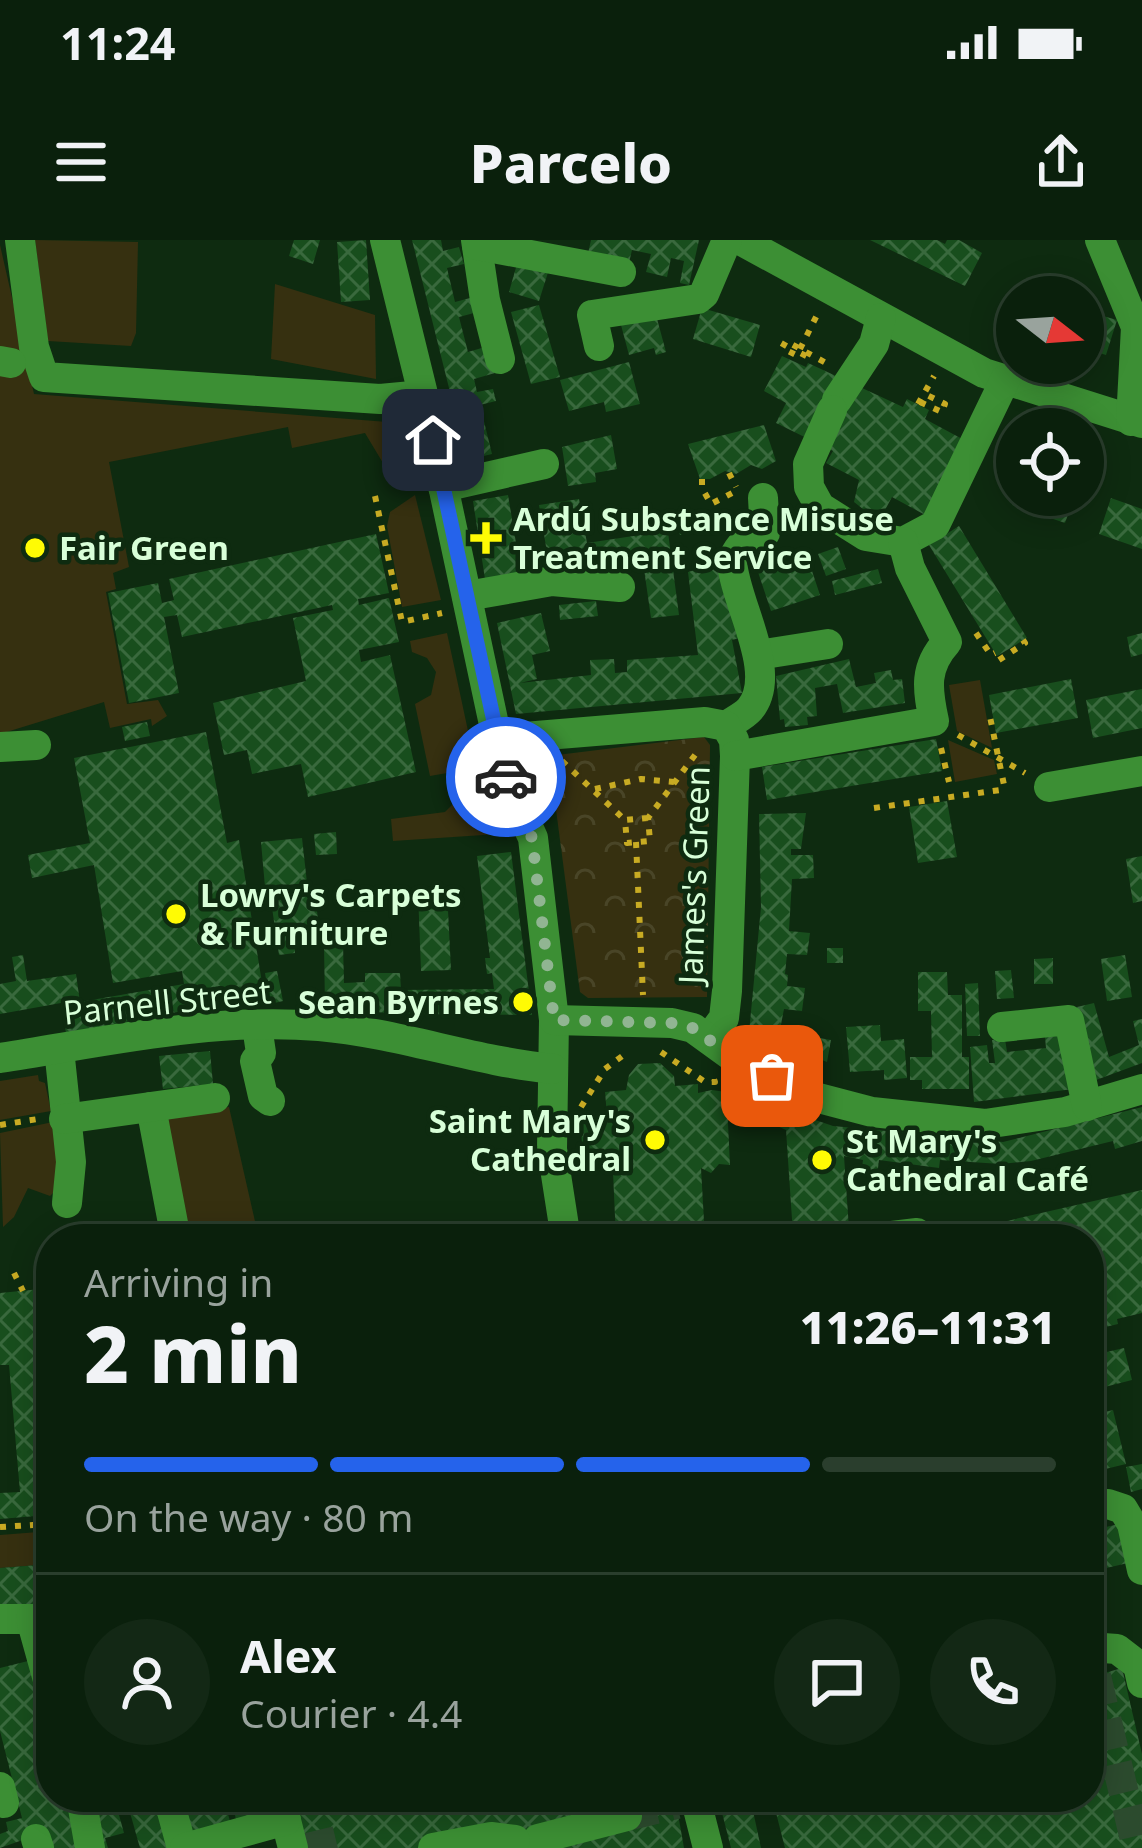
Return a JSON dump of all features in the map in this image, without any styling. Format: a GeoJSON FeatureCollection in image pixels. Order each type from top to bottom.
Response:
{"type":"FeatureCollection","features":[{"type":"Feature","properties":{"kind":"street"},"geometry":{"type":"LineString","coordinates":[[20,240],[34,346],[44,377],[380,399],[423,395]]}},
{"type":"Feature","properties":{"kind":"street"},"geometry":{"type":"LineString","coordinates":[[385,240],[506,776],[532,838],[554,1020],[552,1149],[564,1224]]}},
{"type":"Feature","properties":{"kind":"street"},"geometry":{"type":"LineString","coordinates":[[1018,384],[1137,422],[1136,327],[1100,240]]}},
{"type":"Feature","properties":{"kind":"street"},"geometry":{"type":"LineString","coordinates":[[599,346],[592,315],[698,299],[742,241],[996,377]]}},
{"type":"Feature","properties":{"kind":"street"},"geometry":{"type":"LineString","coordinates":[[500,359],[484,300],[476,242],[621,272]]}},
{"type":"Feature","properties":{"kind":"street"},"geometry":{"type":"LineString","coordinates":[[881,318],[874,344],[840,395],[808,464],[808,488],[820,507],[866,536],[902,542],[935,525],[1003,384]]}},
{"type":"Feature","properties":{"kind":"street"},"geometry":{"type":"LineString","coordinates":[[443,487],[544,464]]}},
{"type":"Feature","properties":{"kind":"street"},"geometry":{"type":"LineString","coordinates":[[723,741],[751,709],[759,685],[758,655],[732,561],[749,537],[765,533],[750,490]]}},
{"type":"Feature","properties":{"kind":"street"},"geometry":{"type":"LineString","coordinates":[[723,741],[934,721],[927,686],[933,657],[946,642],[902,542]]}},
{"type":"Feature","properties":{"kind":"street"},"geometry":{"type":"LineString","coordinates":[[468,601],[552,580],[620,587]]}},
{"type":"Feature","properties":{"kind":"street"},"geometry":{"type":"LineString","coordinates":[[758,655],[828,644]]}},
{"type":"Feature","properties":{"kind":"street","name":"James's Green"},"geometry":{"type":"LineString","coordinates":[[498,739],[705,722],[723,741],[727,991],[724,1018],[710,1037]]}},
{"type":"Feature","properties":{"kind":"street"},"geometry":{"type":"LineString","coordinates":[[2,747],[36,745]]}},
{"type":"Feature","properties":{"kind":"street"},"geometry":{"type":"LineString","coordinates":[[1048,787],[1142,771]]}},
{"type":"Feature","properties":{"kind":"street"},"geometry":{"type":"LineString","coordinates":[[554,1020],[672,1023],[710,1037],[733,1057],[811,1096],[872,1112],[985,1124],[1087,1106],[1142,1089]]}},
{"type":"Feature","properties":{"kind":"street"},"geometry":{"type":"LineString","coordinates":[[1002,1027],[1070,1020],[1087,1106]]}},
{"type":"Feature","properties":{"kind":"street","name":"Parnell Street"},"geometry":{"type":"LineString","coordinates":[[0,1058],[59,1049],[134,1052],[219,1040],[259,1040],[316,1025],[502,1064],[553,1069]]}},
{"type":"Feature","properties":{"kind":"street"},"geometry":{"type":"LineString","coordinates":[[59,1049],[71,1162],[68,1203]]}},
{"type":"Feature","properties":{"kind":"street"},"geometry":{"type":"LineString","coordinates":[[64,1119],[112,1116],[215,1098]]}},
{"type":"Feature","properties":{"kind":"street"},"geometry":{"type":"LineString","coordinates":[[151,1107],[173,1224]]}},
{"type":"Feature","properties":{"kind":"street"},"geometry":{"type":"LineString","coordinates":[[1104,1504],[1123,1508],[1132,1525],[1142,1570]]}},
{"type":"Feature","properties":{"kind":"street"},"geometry":{"type":"LineString","coordinates":[[1104,1655],[1117,1649],[1138,1664],[1142,1683]]}},
{"type":"Feature","properties":{"kind":"street"},"geometry":{"type":"LineString","coordinates":[[83,1812],[90,1848]]}},
{"type":"Feature","properties":{"kind":"street"},"geometry":{"type":"LineString","coordinates":[[172,1812],[183,1848],[286,1822]]}},
{"type":"Feature","properties":{"kind":"street"},"geometry":{"type":"LineString","coordinates":[[694,1812],[708,1848]]}},
{"type":"Feature","properties":{"kind":"street"},"geometry":{"type":"LineString","coordinates":[[433,1848],[510,1841],[627,1816]]}},
{"type":"Feature","properties":{"kind":"path"},"geometry":{"type":"LineString","coordinates":[[815,320],[802,350],[840,395]]}},
{"type":"Feature","properties":{"kind":"path"},"geometry":{"type":"LineString","coordinates":[[921,400],[933,378]]}},
{"type":"Feature","properties":{"kind":"path"},"geometry":{"type":"LineString","coordinates":[[728,473],[750,490]]}},
{"type":"Feature","properties":{"kind":"path"},"geometry":{"type":"LineString","coordinates":[[702,478],[711,504],[750,490]]}},
{"type":"Feature","properties":{"kind":"path"},"geometry":{"type":"LineString","coordinates":[[375,496],[402,622],[468,601]]}},
{"type":"Feature","properties":{"kind":"path"},"geometry":{"type":"LineString","coordinates":[[976,632],[997,657],[1025,643],[1023,640]]}},
{"type":"Feature","properties":{"kind":"path"},"geometry":{"type":"LineString","coordinates":[[874,808],[1000,790],[1004,785],[989,712]]}},
{"type":"Feature","properties":{"kind":"path"},"geometry":{"type":"LineString","coordinates":[[966,740],[998,757]]}},
{"type":"Feature","properties":{"kind":"path"},"geometry":{"type":"LineString","coordinates":[[553,754],[625,820],[627,843],[650,842],[648,818],[674,782],[723,741]]}},
{"type":"Feature","properties":{"kind":"path"},"geometry":{"type":"LineString","coordinates":[[594,789],[640,779],[674,782]]}},
{"type":"Feature","properties":{"kind":"path"},"geometry":{"type":"LineString","coordinates":[[625,820],[648,818]]}},
{"type":"Feature","properties":{"kind":"path"},"geometry":{"type":"LineString","coordinates":[[636,842],[642,1006]]}},
{"type":"Feature","properties":{"kind":"path"},"geometry":{"type":"LineString","coordinates":[[658,1050],[682,1064]]}},
{"type":"Feature","properties":{"kind":"path"},"geometry":{"type":"LineString","coordinates":[[591,1094],[619,1055],[636,1051]]}},
{"type":"Feature","properties":{"kind":"path"},"geometry":{"type":"LineString","coordinates":[[14,1273],[23,1291],[22,1282]]}},
{"type":"Feature","properties":{"kind":"path"},"geometry":{"type":"LineString","coordinates":[[0,1527],[36,1525]]}},
{"type":"Feature","properties":{"kind":"green space"},"geometry":{"type":"Polygon","coordinates":[[[35,240],[138,242],[136,333],[131,346],[48,341],[35,240]]]}},
{"type":"Feature","properties":{"kind":"green space"},"geometry":{"type":"Polygon","coordinates":[[[0,245],[34,394],[400,423],[409,464],[392,478],[365,433],[292,448],[288,427],[109,462],[129,567],[113,573],[116,589],[106,592],[127,704],[158,700],[167,716],[152,726],[151,719],[110,728],[104,702],[0,734],[0,245]]]}},
{"type":"Feature","properties":{"kind":"green space"},"geometry":{"type":"Polygon","coordinates":[[[275,284],[375,315],[376,379],[271,359],[275,284]]]}},
{"type":"Feature","properties":{"kind":"green space"},"geometry":{"type":"Polygon","coordinates":[[[415,495],[441,600],[402,607],[387,526],[390,512],[415,495]]]}},
{"type":"Feature","properties":{"kind":"green space"},"geometry":{"type":"Polygon","coordinates":[[[447,633],[476,768],[430,776],[415,704],[431,695],[436,672],[427,658],[412,652],[410,641],[447,633]]]}},
{"type":"Feature","properties":{"kind":"green space"},"geometry":{"type":"Polygon","coordinates":[[[980,680],[992,748],[957,731],[949,685],[980,680]]]}},
{"type":"Feature","properties":{"kind":"green space"},"geometry":{"type":"Polygon","coordinates":[[[704,737],[710,745],[707,997],[588,998],[580,992],[549,756],[704,737]]]}},
{"type":"Feature","properties":{"kind":"green space"},"geometry":{"type":"Polygon","coordinates":[[[948,740],[994,760],[997,774],[955,782],[948,740]]]}},
{"type":"Feature","properties":{"kind":"green space"},"geometry":{"type":"Polygon","coordinates":[[[480,789],[497,806],[512,833],[393,841],[391,819],[445,812],[464,793],[480,789]]]}},
{"type":"Feature","properties":{"kind":"green space"},"geometry":{"type":"Polygon","coordinates":[[[38,1075],[45,1083],[51,1111],[0,1120],[0,1081],[38,1075]]]}},
{"type":"Feature","properties":{"kind":"green space"},"geometry":{"type":"Polygon","coordinates":[[[229,1107],[256,1224],[182,1224],[161,1117],[229,1107]]]}},
{"type":"Feature","properties":{"kind":"green space"},"geometry":{"type":"Polygon","coordinates":[[[53,1122],[59,1157],[54,1192],[50,1196],[28,1188],[14,1217],[3,1227],[0,1133],[53,1122]]]}},
{"type":"Feature","properties":{"kind":"green space"},"geometry":{"type":"Polygon","coordinates":[[[36,1532],[36,1565],[0,1568],[0,1535],[36,1532]]]}},
{"type":"Feature","properties":{"kind":"building"},"geometry":{"type":"Polygon","coordinates":[[[294,240],[320,240],[313,264],[289,256],[294,240]]]}},
{"type":"Feature","properties":{"kind":"building"},"geometry":{"type":"Polygon","coordinates":[[[366,240],[370,300],[341,302],[337,242],[366,240]]]}},
{"type":"Feature","properties":{"kind":"building"},"geometry":{"type":"Polygon","coordinates":[[[412,240],[441,240],[443,251],[459,247],[464,264],[447,268],[455,302],[470,298],[474,313],[459,317],[468,352],[485,347],[495,373],[474,379],[477,392],[493,389],[496,401],[480,405],[492,454],[467,460],[412,240]]]}},
{"type":"Feature","properties":{"kind":"building"},"geometry":{"type":"Polygon","coordinates":[[[591,240],[699,240],[689,285],[680,283],[684,261],[671,258],[667,277],[646,272],[651,254],[632,250],[628,267],[587,258],[591,240]]]}},
{"type":"Feature","properties":{"kind":"building"},"geometry":{"type":"Polygon","coordinates":[[[870,240],[945,244],[959,240],[982,253],[965,286],[870,240]]]}},
{"type":"Feature","properties":{"kind":"building"},"geometry":{"type":"Polygon","coordinates":[[[519,257],[550,266],[539,301],[509,292],[519,257]]]}},
{"type":"Feature","properties":{"kind":"building"},"geometry":{"type":"Polygon","coordinates":[[[539,305],[560,377],[531,384],[511,312],[539,305]]]}},
{"type":"Feature","properties":{"kind":"building"},"geometry":{"type":"Polygon","coordinates":[[[702,308],[760,325],[751,357],[693,339],[702,308]]]}},
{"type":"Feature","properties":{"kind":"building"},"geometry":{"type":"Polygon","coordinates":[[[656,315],[666,352],[656,355],[654,348],[629,355],[621,325],[656,315]]]}},
{"type":"Feature","properties":{"kind":"building"},"geometry":{"type":"Polygon","coordinates":[[[1104,316],[1117,320],[1104,354],[1104,316]]]}},
{"type":"Feature","properties":{"kind":"building"},"geometry":{"type":"Polygon","coordinates":[[[782,356],[806,367],[808,363],[903,407],[907,399],[929,410],[925,419],[966,441],[927,516],[892,497],[885,510],[863,509],[854,502],[859,480],[826,463],[833,451],[776,423],[786,403],[764,391],[782,356]]]}},
{"type":"Feature","properties":{"kind":"building"},"geometry":{"type":"Polygon","coordinates":[[[629,362],[640,404],[606,412],[604,402],[569,411],[560,380],[629,362]]]}},
{"type":"Feature","properties":{"kind":"building"},"geometry":{"type":"Polygon","coordinates":[[[764,425],[776,461],[762,469],[751,465],[736,474],[725,471],[700,479],[688,444],[764,425]]]}},
{"type":"Feature","properties":{"kind":"building"},"geometry":{"type":"Polygon","coordinates":[[[611,435],[617,469],[595,473],[596,482],[568,486],[562,447],[611,435]]]}},
{"type":"Feature","properties":{"kind":"building"},"geometry":{"type":"Polygon","coordinates":[[[508,495],[521,573],[485,579],[473,501],[508,495]]]}},
{"type":"Feature","properties":{"kind":"building"},"geometry":{"type":"Polygon","coordinates":[[[1111,498],[1142,509],[1142,549],[1099,534],[1111,498]]]}},
{"type":"Feature","properties":{"kind":"building"},"geometry":{"type":"Polygon","coordinates":[[[579,499],[587,543],[640,535],[638,521],[666,517],[679,615],[651,618],[642,555],[550,570],[539,505],[579,499]]]}},
{"type":"Feature","properties":{"kind":"building"},"geometry":{"type":"Polygon","coordinates":[[[706,517],[708,527],[680,535],[677,524],[706,517]]]}},
{"type":"Feature","properties":{"kind":"building"},"geometry":{"type":"Polygon","coordinates":[[[959,526],[1027,638],[997,656],[929,545],[959,526]]]}},
{"type":"Feature","properties":{"kind":"building"},"geometry":{"type":"Polygon","coordinates":[[[376,534],[389,593],[358,599],[359,605],[389,598],[399,642],[359,650],[361,662],[390,655],[416,772],[308,797],[301,764],[252,774],[247,750],[224,755],[213,703],[306,681],[293,618],[333,610],[332,605],[182,637],[177,615],[164,617],[179,693],[129,703],[108,593],[158,583],[162,603],[174,600],[169,579],[376,534]]]}},
{"type":"Feature","properties":{"kind":"building"},"geometry":{"type":"Polygon","coordinates":[[[838,547],[846,569],[826,576],[818,554],[838,547]]]}},
{"type":"Feature","properties":{"kind":"building"},"geometry":{"type":"Polygon","coordinates":[[[807,556],[820,595],[771,611],[758,572],[807,556]]]}},
{"type":"Feature","properties":{"kind":"building"},"geometry":{"type":"Polygon","coordinates":[[[721,563],[743,637],[732,640],[742,693],[516,714],[497,623],[541,613],[550,651],[532,655],[537,679],[520,683],[591,675],[590,660],[614,659],[615,673],[627,672],[627,660],[698,655],[688,572],[721,563]]]}},
{"type":"Feature","properties":{"kind":"building"},"geometry":{"type":"Polygon","coordinates":[[[878,569],[882,583],[835,595],[832,581],[878,569]]]}},
{"type":"Feature","properties":{"kind":"building"},"geometry":{"type":"Polygon","coordinates":[[[596,601],[598,616],[560,620],[559,605],[596,601]]]}},
{"type":"Feature","properties":{"kind":"building"},"geometry":{"type":"Polygon","coordinates":[[[1142,633],[1142,654],[1131,657],[1127,637],[1142,633]]]}},
{"type":"Feature","properties":{"kind":"building"},"geometry":{"type":"Polygon","coordinates":[[[849,659],[856,687],[876,683],[874,673],[891,670],[893,680],[902,679],[905,703],[843,713],[837,684],[815,688],[817,716],[807,717],[808,725],[785,727],[784,719],[780,720],[776,676],[849,659]]]}},
{"type":"Feature","properties":{"kind":"building"},"geometry":{"type":"Polygon","coordinates":[[[1071,679],[1078,718],[996,733],[989,695],[1071,679]]]}},
{"type":"Feature","properties":{"kind":"building"},"geometry":{"type":"Polygon","coordinates":[[[1142,689],[1142,728],[1093,738],[1086,700],[1142,689]]]}},
{"type":"Feature","properties":{"kind":"building"},"geometry":{"type":"Polygon","coordinates":[[[147,722],[150,736],[125,741],[122,727],[147,722]]]}},
{"type":"Feature","properties":{"kind":"building","name":"Lowry's Carpets & Furniture"},"geometry":{"type":"Polygon","coordinates":[[[206,732],[227,843],[239,840],[263,989],[187,1002],[188,1010],[66,1033],[61,1003],[0,1014],[0,984],[16,981],[12,957],[23,955],[27,981],[76,974],[80,1002],[184,984],[182,971],[113,983],[94,865],[32,878],[28,855],[90,843],[74,758],[206,732]]]}},
{"type":"Feature","properties":{"kind":"building"},"geometry":{"type":"Polygon","coordinates":[[[936,739],[942,771],[767,800],[762,767],[936,739]]]}},
{"type":"Feature","properties":{"kind":"building"},"geometry":{"type":"Polygon","coordinates":[[[947,801],[957,857],[918,863],[909,807],[947,801]]]}},
{"type":"Feature","properties":{"kind":"building"},"geometry":{"type":"Polygon","coordinates":[[[806,813],[801,849],[791,849],[791,855],[813,855],[814,878],[792,879],[789,931],[810,933],[807,955],[787,954],[785,974],[787,986],[805,988],[802,1011],[784,1009],[777,1045],[748,1043],[761,907],[759,814],[806,813]]]}},
{"type":"Feature","properties":{"kind":"building"},"geometry":{"type":"Polygon","coordinates":[[[336,832],[337,854],[316,855],[314,834],[336,832]]]}},
{"type":"Feature","properties":{"kind":"building"},"geometry":{"type":"Polygon","coordinates":[[[302,838],[307,883],[265,887],[261,842],[302,838]]]}},
{"type":"Feature","properties":{"kind":"building"},"geometry":{"type":"Polygon","coordinates":[[[511,852],[532,1015],[325,1008],[324,944],[343,943],[344,983],[365,982],[365,973],[400,973],[401,990],[494,989],[492,973],[487,974],[485,958],[490,958],[477,856],[511,852]]]}},
{"type":"Feature","properties":{"kind":"building"},"geometry":{"type":"Polygon","coordinates":[[[1142,856],[1142,901],[1133,903],[1126,859],[1142,856]]]}},
{"type":"Feature","properties":{"kind":"building"},"geometry":{"type":"Polygon","coordinates":[[[447,890],[451,970],[421,971],[418,892],[447,890]]]}},
{"type":"Feature","properties":{"kind":"building"},"geometry":{"type":"Polygon","coordinates":[[[315,895],[318,919],[309,920],[311,939],[295,947],[295,953],[279,955],[271,901],[315,895]]]}},
{"type":"Feature","properties":{"kind":"building"},"geometry":{"type":"Polygon","coordinates":[[[827,948],[843,948],[843,963],[827,963],[827,948]]]}},
{"type":"Feature","properties":{"kind":"building"},"geometry":{"type":"Polygon","coordinates":[[[1125,955],[1132,997],[1107,1001],[1101,959],[1125,955]]]}},
{"type":"Feature","properties":{"kind":"building"},"geometry":{"type":"Polygon","coordinates":[[[1053,958],[1053,984],[1034,984],[1034,959],[1053,958]]]}},
{"type":"Feature","properties":{"kind":"building"},"geometry":{"type":"Polygon","coordinates":[[[1011,970],[1014,998],[997,999],[995,971],[1011,970]]]}},
{"type":"Feature","properties":{"kind":"building"},"geometry":{"type":"Polygon","coordinates":[[[277,971],[283,1001],[270,1004],[265,973],[277,971]]]}},
{"type":"Feature","properties":{"kind":"building"},"geometry":{"type":"Polygon","coordinates":[[[918,972],[947,972],[948,995],[962,995],[962,1057],[969,1057],[969,1089],[922,1089],[922,1080],[910,1080],[910,1057],[932,1057],[931,1011],[918,1011],[918,972]]]}},
{"type":"Feature","properties":{"kind":"building"},"geometry":{"type":"Polygon","coordinates":[[[978,983],[980,1036],[967,1036],[965,984],[978,983]]]}},
{"type":"Feature","properties":{"kind":"building"},"geometry":{"type":"Polygon","coordinates":[[[1094,1003],[1109,1057],[1139,1045],[1133,1021],[1142,1019],[1142,1063],[1088,1083],[1086,1044],[1077,1007],[1094,1003]]]}},
{"type":"Feature","properties":{"kind":"building"},"geometry":{"type":"Polygon","coordinates":[[[880,1025],[881,1041],[904,1039],[907,1078],[884,1080],[884,1070],[850,1072],[846,1027],[880,1025]]]}},
{"type":"Feature","properties":{"kind":"building"},"geometry":{"type":"Polygon","coordinates":[[[802,1035],[831,1040],[827,1062],[798,1050],[802,1035]]]}},
{"type":"Feature","properties":{"kind":"building"},"geometry":{"type":"Polygon","coordinates":[[[1067,1035],[1073,1089],[974,1102],[970,1047],[987,1045],[989,1063],[995,1063],[992,1040],[1005,1039],[1007,1052],[1046,1048],[1045,1037],[1067,1035]]]}},
{"type":"Feature","properties":{"kind":"building"},"geometry":{"type":"Polygon","coordinates":[[[210,1051],[213,1084],[163,1089],[159,1056],[210,1051]]]}},
{"type":"Feature","properties":{"kind":"building"},"geometry":{"type":"Polygon","coordinates":[[[660,1063],[674,1076],[675,1086],[698,1084],[698,1093],[739,1094],[833,1126],[1003,1142],[1142,1107],[1142,1141],[1115,1149],[1113,1141],[1001,1164],[940,1160],[939,1168],[879,1160],[877,1176],[861,1174],[863,1160],[844,1156],[849,1224],[792,1224],[786,1130],[727,1103],[730,1165],[719,1164],[711,1173],[701,1168],[704,1224],[615,1224],[613,1172],[594,1169],[584,1174],[580,1115],[607,1115],[605,1092],[626,1090],[638,1064],[660,1063]]]}},
{"type":"Feature","properties":{"kind":"building"},"geometry":{"type":"Polygon","coordinates":[[[1142,1190],[1142,1313],[1104,1327],[1104,1224],[994,1224],[1142,1190]]]}},
{"type":"Feature","properties":{"kind":"building"},"geometry":{"type":"Polygon","coordinates":[[[36,1289],[36,1516],[0,1519],[0,1493],[20,1492],[9,1365],[0,1365],[0,1293],[36,1289]]]}},
{"type":"Feature","properties":{"kind":"building"},"geometry":{"type":"Polygon","coordinates":[[[1124,1348],[1132,1380],[1104,1387],[1104,1353],[1124,1348]]]}},
{"type":"Feature","properties":{"kind":"building"},"geometry":{"type":"Polygon","coordinates":[[[1113,1410],[1126,1464],[1104,1469],[1104,1412],[1113,1410]]]}},
{"type":"Feature","properties":{"kind":"building"},"geometry":{"type":"Polygon","coordinates":[[[1142,1464],[1142,1489],[1131,1492],[1126,1467],[1142,1464]]]}},
{"type":"Feature","properties":{"kind":"building"},"geometry":{"type":"Polygon","coordinates":[[[1119,1524],[1128,1563],[1104,1569],[1104,1527],[1119,1524]]]}},
{"type":"Feature","properties":{"kind":"building"},"geometry":{"type":"Polygon","coordinates":[[[36,1565],[36,1608],[0,1611],[0,1568],[36,1565]]]}},
{"type":"Feature","properties":{"kind":"building"},"geometry":{"type":"Polygon","coordinates":[[[36,1659],[36,1812],[75,1812],[81,1848],[53,1848],[48,1831],[0,1848],[0,1834],[8,1831],[6,1822],[22,1818],[0,1731],[0,1668],[36,1659]]]}},
{"type":"Feature","properties":{"kind":"building"},"geometry":{"type":"Polygon","coordinates":[[[1122,1668],[1142,1754],[1142,1848],[785,1848],[776,1812],[1104,1812],[1104,1673],[1122,1668]]]}},
{"type":"Feature","properties":{"kind":"building"},"geometry":{"type":"Polygon","coordinates":[[[89,1812],[118,1812],[124,1833],[105,1838],[108,1848],[95,1848],[89,1812]]]}},
{"type":"Feature","properties":{"kind":"building"},"geometry":{"type":"Polygon","coordinates":[[[130,1812],[163,1812],[174,1848],[140,1848],[130,1812]]]}},
{"type":"Feature","properties":{"kind":"building"},"geometry":{"type":"Polygon","coordinates":[[[183,1812],[227,1812],[232,1828],[191,1840],[183,1812]]]}},
{"type":"Feature","properties":{"kind":"building"},"geometry":{"type":"Polygon","coordinates":[[[234,1812],[274,1812],[275,1817],[238,1826],[234,1812]]]}},
{"type":"Feature","properties":{"kind":"building"},"geometry":{"type":"Polygon","coordinates":[[[291,1812],[678,1812],[684,1848],[300,1848],[291,1812]]]}},
{"type":"Feature","properties":{"kind":"building"},"geometry":{"type":"Polygon","coordinates":[[[722,1812],[753,1812],[761,1848],[731,1848],[722,1812]]]}},
{"type":"Feature","properties":{"kind":"tunnel"},"geometry":{"type":"LineString","coordinates":[[1104,1710],[1137,1848]]}},
{"type":"Feature","properties":{"kind":"tunnel"},"geometry":{"type":"LineString","coordinates":[[627,1816],[644,1812]]}},
{"type":"Feature","properties":{"kind":"tunnel"},"geometry":{"type":"LineString","coordinates":[[307,1848],[349,1838]]}},
{"type":"Feature","properties":{"kind":"way so far"},"geometry":{"type":"LineString","coordinates":[[506,777],[530,828],[536,857],[554,1020],[672,1023],[693,1028],[733,1057],[772,1076]]}},
{"type":"Feature","properties":{"kind":"place","name":"Ardú Substance Misuse Treatment Service"},"geometry":{"type":"Point","coordinates":[486,538]}},
{"type":"Feature","properties":{"kind":"place","name":"Fair Green"},"geometry":{"type":"Point","coordinates":[35,548]}},
{"type":"Feature","properties":{"kind":"place","name":"Lowry's Carpets & Furniture"},"geometry":{"type":"Point","coordinates":[176,914]}},
{"type":"Feature","properties":{"kind":"place","name":"Sean Byrnes"},"geometry":{"type":"Point","coordinates":[523,1002]}},
{"type":"Feature","properties":{"kind":"place","name":"Saint Mary's Cathedral"},"geometry":{"type":"Point","coordinates":[655,1140]}},
{"type":"Feature","properties":{"kind":"place","name":"St Mary's Cathedral Café"},"geometry":{"type":"Point","coordinates":[822,1160]}},
{"type":"Feature","properties":{"kind":"route"},"geometry":{"type":"LineString","coordinates":[[433,440],[506,777]]}}]}
